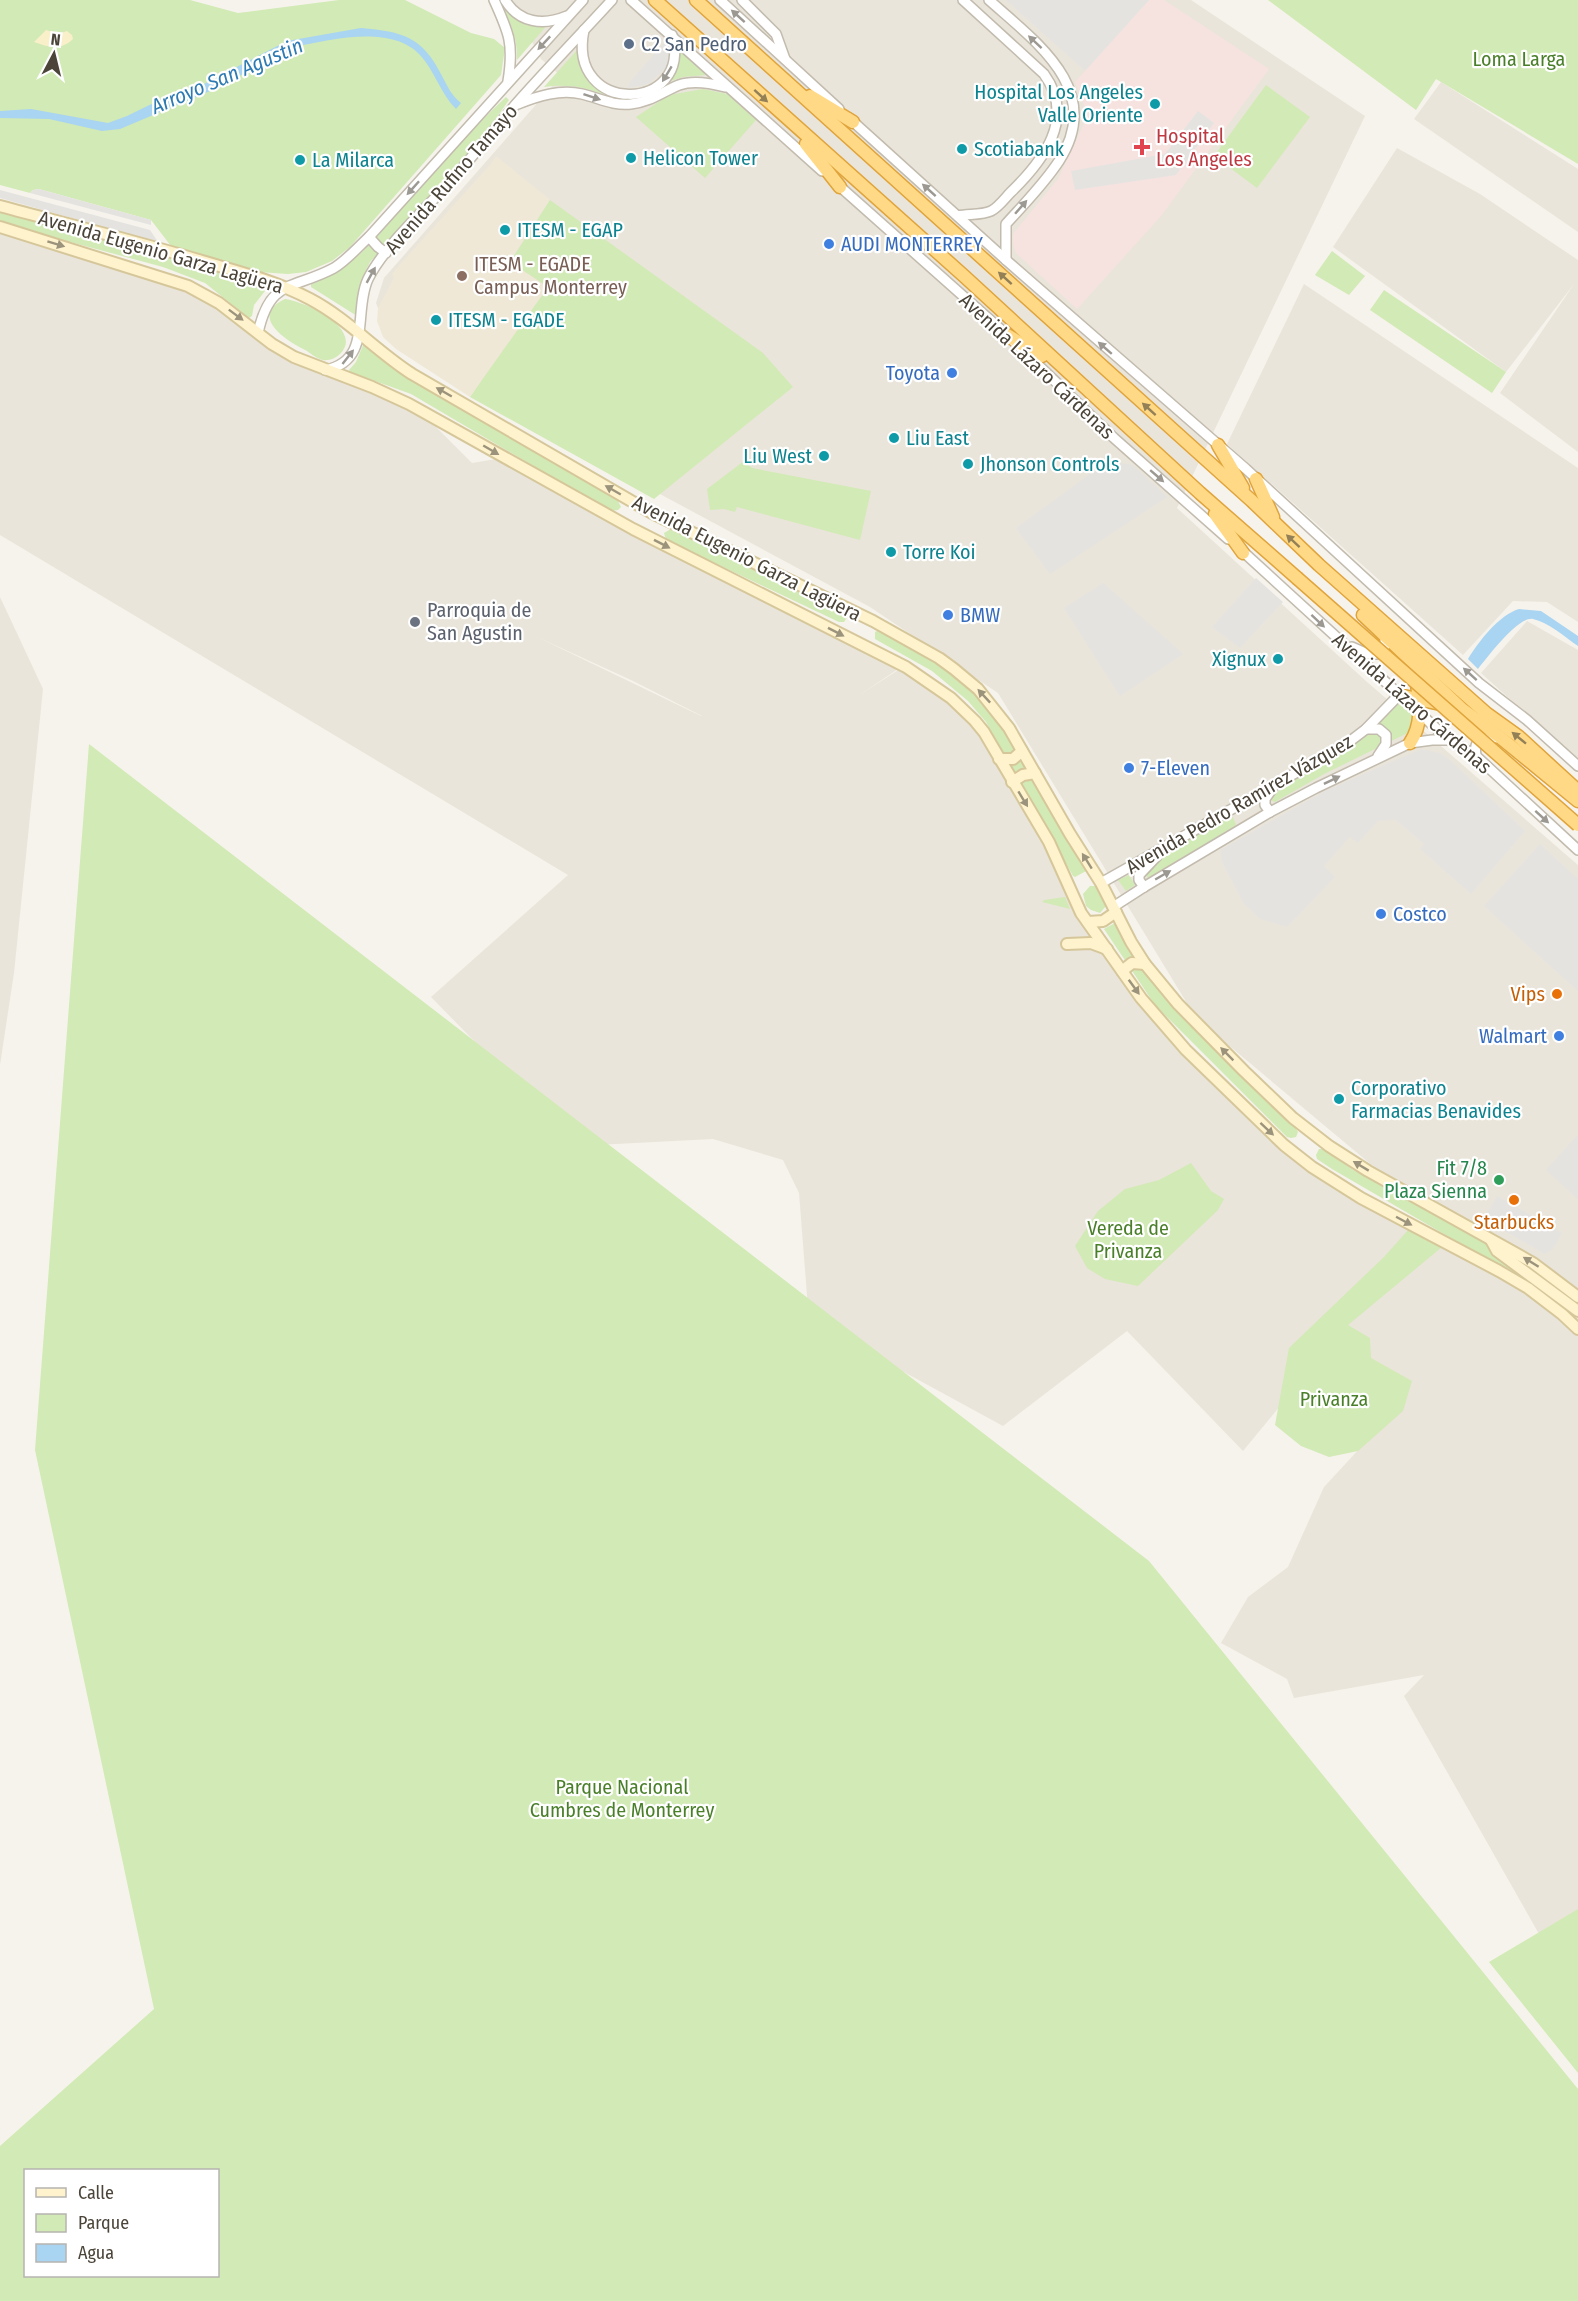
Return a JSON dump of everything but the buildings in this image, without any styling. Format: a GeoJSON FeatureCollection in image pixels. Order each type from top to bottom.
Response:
{"type":"FeatureCollection","features":[{"type":"Feature","properties":{"kind":"highway","name":"Avenida Lázaro Cárdenas"},"geometry":{"type":"LineString","coordinates":[[655,0],[963,276],[1200,493],[1578,825]]}},
{"type":"Feature","properties":{"kind":"highway","name":"Avenida Lázaro Cárdenas"},"geometry":{"type":"LineString","coordinates":[[696,0],[1252,501],[1319,565],[1486,713],[1518,736],[1578,791]]}},
{"type":"Feature","properties":{"kind":"highway"},"geometry":{"type":"LineString","coordinates":[[786,82],[853,122]]}},
{"type":"Feature","properties":{"kind":"highway"},"geometry":{"type":"LineString","coordinates":[[784,117],[840,187]]}},
{"type":"Feature","properties":{"kind":"highway"},"geometry":{"type":"LineString","coordinates":[[1007,335],[1062,368]]}},
{"type":"Feature","properties":{"kind":"highway"},"geometry":{"type":"LineString","coordinates":[[1218,445],[1252,501]]}},
{"type":"Feature","properties":{"kind":"highway"},"geometry":{"type":"LineString","coordinates":[[1256,479],[1277,526]]}},
{"type":"Feature","properties":{"kind":"highway"},"geometry":{"type":"LineString","coordinates":[[1200,493],[1244,553]]}},
{"type":"Feature","properties":{"kind":"highway"},"geometry":{"type":"LineString","coordinates":[[1319,565],[1332,585],[1462,709],[1578,801]]}},
{"type":"Feature","properties":{"kind":"highway"},"geometry":{"type":"LineString","coordinates":[[1410,743],[1417,730],[1420,713],[1413,664]]}},
{"type":"Feature","properties":{"kind":"highway"},"geometry":{"type":"LineString","coordinates":[[1399,695],[1440,688]]}},
{"type":"Feature","properties":{"kind":"highway"},"geometry":{"type":"LineString","coordinates":[[1418,693],[1462,709]]}},
{"type":"Feature","properties":{"kind":"main road","name":"Avenida Eugenio Garza Lagüera"},"geometry":{"type":"LineString","coordinates":[[0,206],[167,251],[287,288],[329,310],[412,374],[652,513],[873,621],[939,658],[978,689],[1002,717],[1101,883],[1145,964],[1178,1004],[1235,1062],[1316,1137],[1368,1171],[1533,1263],[1578,1297]]}},
{"type":"Feature","properties":{"kind":"main road","name":"Avenida Eugenio Garza Lagüera"},"geometry":{"type":"LineString","coordinates":[[0,227],[188,286],[219,303],[294,357],[410,404],[622,524],[912,671],[933,684],[967,713],[984,732],[1049,842],[1081,913],[1151,1011],[1186,1050],[1300,1158],[1340,1186],[1528,1288],[1578,1329]]}},
{"type":"Feature","properties":{"kind":"main road"},"geometry":{"type":"LineString","coordinates":[[999,759],[1013,759],[1022,751]]}},
{"type":"Feature","properties":{"kind":"main road"},"geometry":{"type":"LineString","coordinates":[[1012,782],[1023,775],[1035,773]]}},
{"type":"Feature","properties":{"kind":"main road"},"geometry":{"type":"LineString","coordinates":[[1088,922],[1102,921],[1115,909]]}},
{"type":"Feature","properties":{"kind":"main road"},"geometry":{"type":"LineString","coordinates":[[1067,944],[1090,943],[1107,949]]}},
{"type":"Feature","properties":{"kind":"main road"},"geometry":{"type":"LineString","coordinates":[[1122,971],[1131,963],[1145,964]]}},
{"type":"Feature","properties":{"kind":"main road"},"geometry":{"type":"LineString","coordinates":[[1490,1239],[1497,1251],[1578,1311]]}},
{"type":"Feature","properties":{"kind":"street"},"geometry":{"type":"LineString","coordinates":[[494,0],[510,39],[511,60],[507,82]]}},
{"type":"Feature","properties":{"kind":"street"},"geometry":{"type":"LineString","coordinates":[[505,0],[517,14],[531,21],[551,22],[569,15]]}},
{"type":"Feature","properties":{"kind":"street","name":"Avenida Rufino Tamayo"},"geometry":{"type":"LineString","coordinates":[[258,333],[268,302],[287,288],[335,267],[369,237],[583,0]]}},
{"type":"Feature","properties":{"kind":"street","name":"Avenida Rufino Tamayo"},"geometry":{"type":"LineString","coordinates":[[325,370],[335,368],[348,360],[356,346],[362,299],[367,281],[386,253],[612,0]]}},
{"type":"Feature","properties":{"kind":"street","name":"Avenida Lázaro Cárdenas"},"geometry":{"type":"LineString","coordinates":[[632,0],[1007,335],[1114,438],[1449,740],[1476,756],[1578,850]]}},
{"type":"Feature","properties":{"kind":"street"},"geometry":{"type":"LineString","coordinates":[[720,0],[1006,260],[1256,479],[1479,683],[1527,720],[1578,766]]}},
{"type":"Feature","properties":{"kind":"street"},"geometry":{"type":"LineString","coordinates":[[742,0],[776,34],[785,59]]}},
{"type":"Feature","properties":{"kind":"street"},"geometry":{"type":"LineString","coordinates":[[958,216],[991,211],[1025,179],[1047,149],[1056,124],[1056,99],[1050,82],[1038,67],[963,0]]}},
{"type":"Feature","properties":{"kind":"street"},"geometry":{"type":"LineString","coordinates":[[989,0],[1051,57],[1067,81],[1074,114],[1071,137],[1062,157],[1006,224],[1006,260]]}},
{"type":"Feature","properties":{"kind":"street"},"geometry":{"type":"LineString","coordinates":[[584,30],[583,59],[592,77],[605,89],[624,95],[645,93],[667,78],[675,55],[672,35]]}},
{"type":"Feature","properties":{"kind":"street"},"geometry":{"type":"LineString","coordinates":[[515,106],[542,96],[559,93],[572,93],[606,102],[629,104],[653,98],[686,83],[727,87]]}},
{"type":"Feature","properties":{"kind":"street"},"geometry":{"type":"LineString","coordinates":[[991,211],[1006,224]]}},
{"type":"Feature","properties":{"kind":"street"},"geometry":{"type":"LineString","coordinates":[[369,237],[386,253]]}},
{"type":"Feature","properties":{"kind":"street"},"geometry":{"type":"LineString","coordinates":[[1337,639],[1373,655],[1383,650],[1385,636]]}},
{"type":"Feature","properties":{"kind":"street","name":"Avenida Pedro Ramírez Vázquez"},"geometry":{"type":"LineString","coordinates":[[1101,883],[1345,745],[1366,729],[1399,695]]}},
{"type":"Feature","properties":{"kind":"street"},"geometry":{"type":"LineString","coordinates":[[1366,729],[1379,729],[1386,735],[1386,744],[1376,758]]}},
{"type":"Feature","properties":{"kind":"street"},"geometry":{"type":"LineString","coordinates":[[1476,756],[1476,745],[1480,738],[1485,736],[1501,738]]}},
{"type":"Feature","properties":{"kind":"street","name":"Avenida Pedro Ramírez Vázquez"},"geometry":{"type":"LineString","coordinates":[[1115,909],[1144,887],[1270,812],[1376,758],[1410,743],[1449,740]]}},
{"type":"Feature","properties":{"kind":"street"},"geometry":{"type":"LineString","coordinates":[[1270,812],[1265,805],[1265,799],[1267,793],[1276,786]]}},
{"type":"Feature","properties":{"kind":"street"},"geometry":{"type":"LineString","coordinates":[[1144,887],[1139,880],[1140,873],[1167,846]]}},
{"type":"Feature","properties":{"kind":"shaded area"},"geometry":{"type":"Polygon","coordinates":[[[510,0],[1191,0],[1365,116],[1177,508],[1366,681],[1578,865],[1578,1910],[1539,1934],[1404,1696],[1424,1675],[1294,1698],[1287,1679],[1221,1643],[1248,1597],[1288,1567],[1324,1487],[1372,1435],[1371,1358],[1347,1325],[1243,1451],[1127,1331],[1003,1426],[836,1335],[808,1308],[799,1193],[783,1160],[713,1139],[577,1146],[431,997],[568,875],[0,535],[0,225],[209,293],[279,348],[410,401],[472,463],[496,459],[542,478],[907,663],[858,696],[906,665],[985,731],[1087,923],[1144,1000],[1284,1142],[1315,1166],[1496,1269],[1196,1018],[998,693],[870,607],[528,423],[390,338],[376,303],[384,278],[561,76],[541,59],[510,0]],[[535,636],[702,716],[633,681],[535,636]]]}},
{"type":"Feature","properties":{"kind":"shaded area"},"geometry":{"type":"Polygon","coordinates":[[[1006,0],[1149,0],[1085,71],[1006,0]]]}},
{"type":"Feature","properties":{"kind":"shaded area","name":"Hospital Los Angeles"},"geometry":{"type":"Polygon","coordinates":[[[1149,0],[1164,0],[1269,69],[1161,216],[1077,309],[1016,253],[1013,234],[1058,179],[1088,115],[1075,82],[1149,0]]]}},
{"type":"Feature","properties":{"kind":"shaded area"},"geometry":{"type":"Polygon","coordinates":[[[666,41],[670,44],[666,68],[648,84],[628,88],[630,82],[666,41]]]}},
{"type":"Feature","properties":{"kind":"shaded area"},"geometry":{"type":"Polygon","coordinates":[[[1441,82],[1578,169],[1578,232],[1414,119],[1441,82]]]}},
{"type":"Feature","properties":{"kind":"shaded area"},"geometry":{"type":"Polygon","coordinates":[[[1198,111],[1214,123],[1176,175],[1075,190],[1071,171],[1165,154],[1198,111]]]}},
{"type":"Feature","properties":{"kind":"shaded area"},"geometry":{"type":"Polygon","coordinates":[[[1397,148],[1480,194],[1578,260],[1578,452],[1500,393],[1574,284],[1506,372],[1333,247],[1397,148]]]}},
{"type":"Feature","properties":{"kind":"shaded area","name":"ITESM - EGADE Campus Monterrey"},"geometry":{"type":"Polygon","coordinates":[[[496,156],[550,200],[510,261],[548,287],[470,397],[396,349],[383,337],[377,321],[378,308],[394,278],[392,275],[395,270],[496,156]]]}},
{"type":"Feature","properties":{"kind":"shaded area"},"geometry":{"type":"Polygon","coordinates":[[[39,189],[151,220],[151,225],[30,193],[39,189]]]}},
{"type":"Feature","properties":{"kind":"shaded area"},"geometry":{"type":"Polygon","coordinates":[[[0,190],[150,230],[158,242],[0,198],[0,190]]]}},
{"type":"Feature","properties":{"kind":"shaded area"},"geometry":{"type":"Polygon","coordinates":[[[1304,284],[1578,468],[1578,622],[1547,602],[1513,601],[1463,655],[1227,444],[1304,284]]]}},
{"type":"Feature","properties":{"kind":"shaded area"},"geometry":{"type":"Polygon","coordinates":[[[1108,461],[1133,465],[1167,497],[1050,574],[1016,528],[1108,461]]]}},
{"type":"Feature","properties":{"kind":"shaded area"},"geometry":{"type":"Polygon","coordinates":[[[1256,578],[1283,602],[1240,648],[1212,627],[1256,578]]]}},
{"type":"Feature","properties":{"kind":"shaded area"},"geometry":{"type":"Polygon","coordinates":[[[1103,583],[1183,654],[1120,696],[1064,608],[1103,583]]]}},
{"type":"Feature","properties":{"kind":"shaded area"},"geometry":{"type":"Polygon","coordinates":[[[0,597],[43,689],[14,973],[0,1065],[0,597]]]}},
{"type":"Feature","properties":{"kind":"shaded area"},"geometry":{"type":"Polygon","coordinates":[[[1527,621],[1578,650],[1578,761],[1481,673],[1527,621]]]}},
{"type":"Feature","properties":{"kind":"shaded area"},"geometry":{"type":"Polygon","coordinates":[[[1421,749],[1440,753],[1451,761],[1525,831],[1471,894],[1420,849],[1424,844],[1396,820],[1378,821],[1358,843],[1350,837],[1324,866],[1335,877],[1287,927],[1260,919],[1244,904],[1222,862],[1220,850],[1325,791],[1421,749]]]}},
{"type":"Feature","properties":{"kind":"shaded area"},"geometry":{"type":"Polygon","coordinates":[[[1540,844],[1578,879],[1578,991],[1484,906],[1540,844]]]}},
{"type":"Feature","properties":{"kind":"shaded area"},"geometry":{"type":"Polygon","coordinates":[[[1578,1135],[1578,1199],[1546,1170],[1578,1135]]]}},
{"type":"Feature","properties":{"kind":"shaded area"},"geometry":{"type":"Polygon","coordinates":[[[1497,1196],[1562,1233],[1553,1249],[1545,1254],[1484,1219],[1497,1196]]]}},
{"type":"Feature","properties":{"kind":"green space"},"geometry":{"type":"Polygon","coordinates":[[[0,0],[190,0],[238,13],[339,0],[405,0],[471,33],[494,39],[505,48],[501,75],[350,247],[332,261],[306,272],[288,274],[259,272],[171,246],[151,220],[39,189],[30,193],[0,185],[0,0]]]}},
{"type":"Feature","properties":{"kind":"green space"},"geometry":{"type":"Polygon","coordinates":[[[500,0],[503,0],[512,12],[549,23],[517,60],[510,22],[500,0]]]}},
{"type":"Feature","properties":{"kind":"green space","name":"Loma Larga"},"geometry":{"type":"Polygon","coordinates":[[[1268,0],[1578,0],[1578,164],[1436,79],[1416,110],[1268,0]]]}},
{"type":"Feature","properties":{"kind":"green space"},"geometry":{"type":"Polygon","coordinates":[[[577,50],[587,75],[605,95],[575,87],[544,87],[577,50]]]}},
{"type":"Feature","properties":{"kind":"green space"},"geometry":{"type":"Polygon","coordinates":[[[679,50],[706,75],[683,77],[668,82],[676,67],[679,50]]]}},
{"type":"Feature","properties":{"kind":"green space"},"geometry":{"type":"Polygon","coordinates":[[[1266,85],[1310,117],[1257,188],[1214,156],[1266,85]]]}},
{"type":"Feature","properties":{"kind":"green space"},"geometry":{"type":"Polygon","coordinates":[[[703,89],[727,94],[756,120],[705,178],[636,117],[669,95],[703,89]]]}},
{"type":"Feature","properties":{"kind":"green space"},"geometry":{"type":"Polygon","coordinates":[[[506,97],[509,100],[485,134],[370,262],[360,289],[357,316],[311,287],[311,284],[342,268],[369,245],[460,143],[506,97]]]}},
{"type":"Feature","properties":{"kind":"green space"},"geometry":{"type":"Polygon","coordinates":[[[550,200],[763,353],[793,387],[654,499],[470,397],[548,287],[510,262],[550,200]]]}},
{"type":"Feature","properties":{"kind":"green space"},"geometry":{"type":"Polygon","coordinates":[[[0,212],[166,257],[263,287],[265,291],[254,305],[252,316],[249,318],[205,283],[163,267],[59,239],[0,220],[0,212]]]}},
{"type":"Feature","properties":{"kind":"green space"},"geometry":{"type":"Polygon","coordinates":[[[1332,251],[1365,276],[1349,295],[1315,275],[1332,251]]]}},
{"type":"Feature","properties":{"kind":"green space"},"geometry":{"type":"Polygon","coordinates":[[[1384,290],[1506,372],[1492,393],[1370,310],[1384,290]]]}},
{"type":"Feature","properties":{"kind":"green space"},"geometry":{"type":"Polygon","coordinates":[[[285,299],[317,311],[339,326],[345,335],[346,345],[340,354],[330,360],[321,359],[290,341],[274,328],[270,320],[270,313],[274,306],[285,299]]]}},
{"type":"Feature","properties":{"kind":"green space"},"geometry":{"type":"Polygon","coordinates":[[[364,343],[391,367],[618,501],[621,507],[610,511],[411,394],[350,372],[364,343]]]}},
{"type":"Feature","properties":{"kind":"green space"},"geometry":{"type":"Polygon","coordinates":[[[744,461],[752,468],[871,491],[860,540],[737,507],[735,512],[724,509],[710,510],[707,489],[744,461]]]}},
{"type":"Feature","properties":{"kind":"green space"},"geometry":{"type":"Polygon","coordinates":[[[671,529],[845,611],[848,616],[844,622],[839,622],[666,540],[664,533],[671,529]]]}},
{"type":"Feature","properties":{"kind":"green space"},"geometry":{"type":"Polygon","coordinates":[[[879,630],[960,677],[997,716],[1086,871],[1073,876],[986,722],[968,701],[932,671],[875,639],[875,632],[879,630]]]}},
{"type":"Feature","properties":{"kind":"green space"},"geometry":{"type":"Polygon","coordinates":[[[1399,698],[1426,723],[1424,725],[1324,774],[1275,802],[1272,801],[1270,796],[1289,785],[1399,698]]]}},
{"type":"Feature","properties":{"kind":"green space","name":"Parque Nacional Cumbres de Monterrey"},"geometry":{"type":"Polygon","coordinates":[[[89,744],[1149,1561],[1578,2089],[1578,2301],[0,2301],[0,2146],[154,2009],[35,1450],[89,744]]]}},
{"type":"Feature","properties":{"kind":"green space"},"geometry":{"type":"Polygon","coordinates":[[[1227,816],[1232,816],[1235,826],[1148,878],[1144,872],[1168,852],[1227,816]]]}},
{"type":"Feature","properties":{"kind":"green space"},"geometry":{"type":"Polygon","coordinates":[[[1129,875],[1135,885],[1126,891],[1118,880],[1129,875]]]}},
{"type":"Feature","properties":{"kind":"green space"},"geometry":{"type":"Polygon","coordinates":[[[1090,886],[1095,886],[1104,893],[1107,905],[1100,913],[1086,906],[1083,894],[1090,886]]]}},
{"type":"Feature","properties":{"kind":"green space"},"geometry":{"type":"Polygon","coordinates":[[[1065,897],[1070,909],[1042,902],[1044,900],[1065,897]]]}},
{"type":"Feature","properties":{"kind":"green space"},"geometry":{"type":"Polygon","coordinates":[[[1115,923],[1147,975],[1170,1004],[1295,1127],[1298,1132],[1296,1137],[1287,1137],[1155,1005],[1104,929],[1115,923]]]}},
{"type":"Feature","properties":{"kind":"green space"},"geometry":{"type":"Polygon","coordinates":[[[1319,1149],[1323,1149],[1353,1170],[1480,1240],[1554,1298],[1332,1169],[1317,1159],[1319,1149]]]}},
{"type":"Feature","properties":{"kind":"green space","name":"Vereda de Privanza"},"geometry":{"type":"Polygon","coordinates":[[[1191,1163],[1211,1191],[1224,1199],[1218,1210],[1138,1286],[1105,1279],[1087,1268],[1075,1246],[1098,1211],[1125,1189],[1159,1180],[1191,1163]]]}},
{"type":"Feature","properties":{"kind":"green space","name":"Privanza"},"geometry":{"type":"Polygon","coordinates":[[[1409,1229],[1442,1247],[1348,1325],[1370,1338],[1371,1358],[1412,1381],[1403,1411],[1358,1451],[1329,1457],[1301,1446],[1275,1425],[1289,1348],[1384,1257],[1409,1229]]]}},
{"type":"Feature","properties":{"kind":"green space"},"geometry":{"type":"Polygon","coordinates":[[[1578,1909],[1578,2073],[1489,1962],[1578,1909]]]}},
{"type":"Feature","properties":{"kind":"sand"},"geometry":{"type":"Polygon","coordinates":[[[46,30],[58,34],[67,31],[73,39],[59,47],[34,42],[46,30]]]}},
{"type":"Feature","properties":{"kind":"water","name":"Arroyo San Agustin"},"geometry":{"type":"Polygon","coordinates":[[[361,28],[400,34],[419,44],[427,52],[450,91],[461,103],[456,109],[425,61],[408,45],[377,37],[360,37],[294,47],[291,51],[222,86],[120,129],[102,131],[49,119],[0,118],[0,111],[31,109],[108,123],[176,92],[204,84],[287,41],[361,28]]]}},
{"type":"Feature","properties":{"kind":"water"},"geometry":{"type":"Polygon","coordinates":[[[1519,609],[1541,611],[1578,636],[1578,646],[1545,623],[1533,619],[1527,620],[1519,624],[1503,639],[1478,669],[1468,659],[1497,623],[1519,609]]]}},
{"type":"Feature","properties":{"kind":"place","name":"C2 San Pedro"},"geometry":{"type":"Point","coordinates":[629,44]}},
{"type":"Feature","properties":{"kind":"place","name":"Hospital Los Angeles Valle Oriente"},"geometry":{"type":"Point","coordinates":[1155,104]}},
{"type":"Feature","properties":{"kind":"place","name":"Hospital Los Angeles"},"geometry":{"type":"Point","coordinates":[1142,147]}},
{"type":"Feature","properties":{"kind":"place","name":"Scotiabank"},"geometry":{"type":"Point","coordinates":[962,149]}},
{"type":"Feature","properties":{"kind":"place","name":"Helicon Tower"},"geometry":{"type":"Point","coordinates":[631,158]}},
{"type":"Feature","properties":{"kind":"place","name":"La Milarca"},"geometry":{"type":"Point","coordinates":[300,160]}},
{"type":"Feature","properties":{"kind":"place","name":"ITESM - EGAP"},"geometry":{"type":"Point","coordinates":[505,230]}},
{"type":"Feature","properties":{"kind":"place","name":"AUDI MONTERREY"},"geometry":{"type":"Point","coordinates":[829,244]}},
{"type":"Feature","properties":{"kind":"place","name":"ITESM - EGADE Campus Monterrey"},"geometry":{"type":"Point","coordinates":[462,276]}},
{"type":"Feature","properties":{"kind":"place","name":"ITESM - EGADE"},"geometry":{"type":"Point","coordinates":[436,320]}},
{"type":"Feature","properties":{"kind":"place","name":"Toyota"},"geometry":{"type":"Point","coordinates":[952,373]}},
{"type":"Feature","properties":{"kind":"place","name":"Liu East"},"geometry":{"type":"Point","coordinates":[894,438]}},
{"type":"Feature","properties":{"kind":"place","name":"Liu West"},"geometry":{"type":"Point","coordinates":[824,456]}},
{"type":"Feature","properties":{"kind":"place","name":"Jhonson Controls"},"geometry":{"type":"Point","coordinates":[968,464]}},
{"type":"Feature","properties":{"kind":"place","name":"Torre Koi"},"geometry":{"type":"Point","coordinates":[891,552]}},
{"type":"Feature","properties":{"kind":"place","name":"BMW"},"geometry":{"type":"Point","coordinates":[948,615]}},
{"type":"Feature","properties":{"kind":"place","name":"Parroquia de San Agustin"},"geometry":{"type":"Point","coordinates":[415,622]}},
{"type":"Feature","properties":{"kind":"place","name":"Xignux"},"geometry":{"type":"Point","coordinates":[1278,659]}},
{"type":"Feature","properties":{"kind":"place","name":"7-Eleven"},"geometry":{"type":"Point","coordinates":[1129,768]}},
{"type":"Feature","properties":{"kind":"place","name":"Costco"},"geometry":{"type":"Point","coordinates":[1381,914]}},
{"type":"Feature","properties":{"kind":"place","name":"Vips"},"geometry":{"type":"Point","coordinates":[1557,994]}},
{"type":"Feature","properties":{"kind":"place","name":"Walmart"},"geometry":{"type":"Point","coordinates":[1559,1036]}},
{"type":"Feature","properties":{"kind":"place","name":"Corporativo Farmacias Benavides"},"geometry":{"type":"Point","coordinates":[1339,1099]}},
{"type":"Feature","properties":{"kind":"place","name":"Fit 7/8 Plaza Sienna"},"geometry":{"type":"Point","coordinates":[1499,1180]}},
{"type":"Feature","properties":{"kind":"place","name":"Starbucks"},"geometry":{"type":"Point","coordinates":[1514,1200]}}]}
